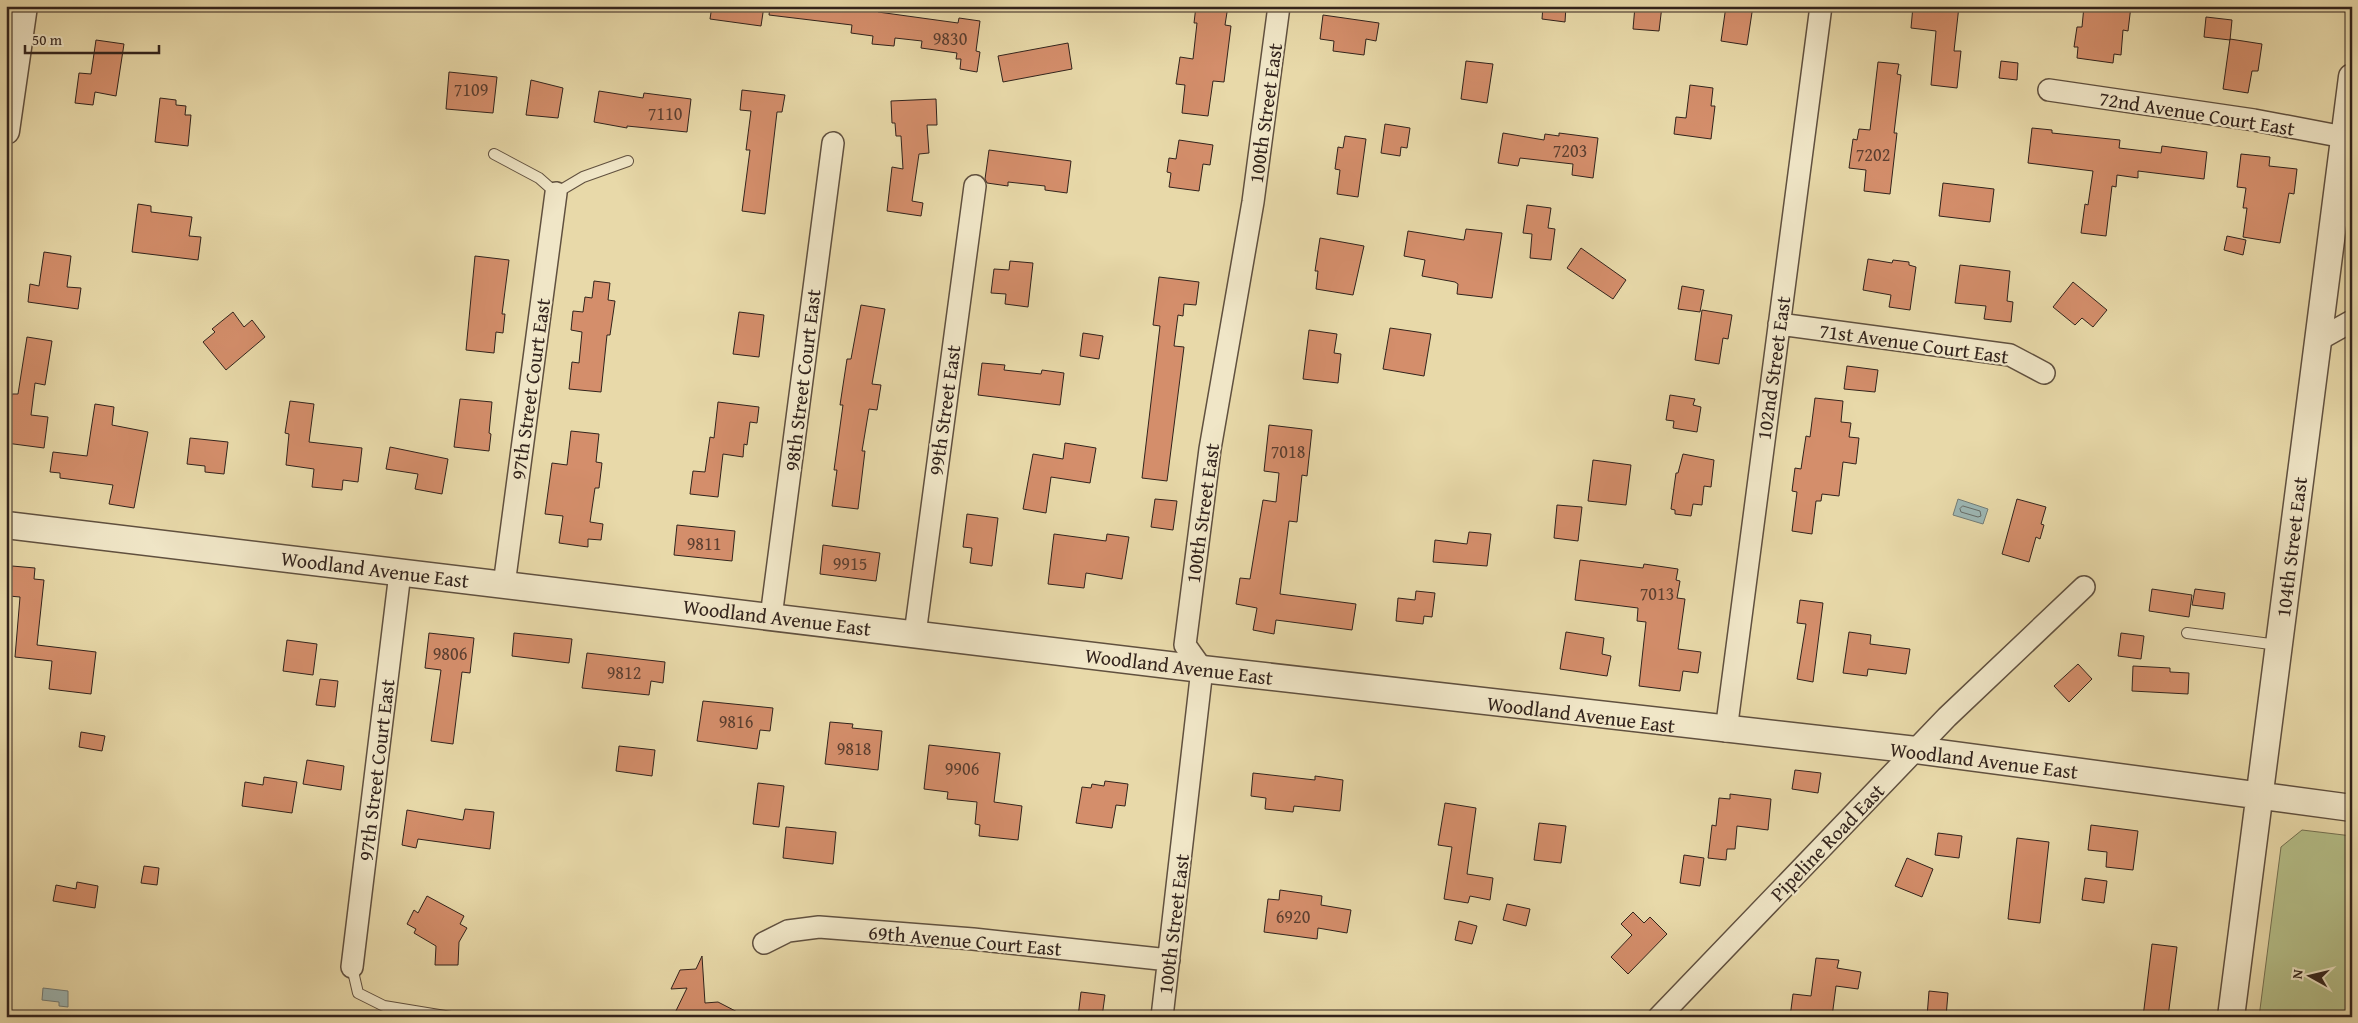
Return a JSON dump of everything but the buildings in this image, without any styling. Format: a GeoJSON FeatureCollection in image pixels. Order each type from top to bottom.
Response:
{"type":"FeatureCollection","features":[{"type":"Feature","properties":{"kind":"street"},"geometry":{"type":"LineString","coordinates":[[6,131],[24,6]]}},
{"type":"Feature","properties":{"kind":"street","name":"100th Street East"},"geometry":{"type":"LineString","coordinates":[[1162,1017],[1202,669],[1185,645],[1210,449],[1253,202],[1280,6]]}},
{"type":"Feature","properties":{"kind":"street","name":"102nd Street East"},"geometry":{"type":"LineString","coordinates":[[1726,730],[1821,6]]}},
{"type":"Feature","properties":{"kind":"street","name":"104th Street East"},"geometry":{"type":"LineString","coordinates":[[2231,1017],[2352,77]]}},
{"type":"Feature","properties":{"kind":"street","name":"72nd Avenue Court East"},"geometry":{"type":"LineString","coordinates":[[2049,90],[2254,120],[2344,137]]}},
{"type":"Feature","properties":{"kind":"street","name":"98th Street Court East"},"geometry":{"type":"LineString","coordinates":[[772,617],[833,143]]}},
{"type":"Feature","properties":{"kind":"street","name":"99th Street East"},"geometry":{"type":"LineString","coordinates":[[915,634],[975,186]]}},
{"type":"Feature","properties":{"kind":"street","name":"97th Street Court East"},"geometry":{"type":"LineString","coordinates":[[504,585],[556,193]]}},
{"type":"Feature","properties":{"kind":"street"},"geometry":{"type":"LineString","coordinates":[[2318,340],[2352,321]]}},
{"type":"Feature","properties":{"kind":"street","name":"71st Avenue Court East"},"geometry":{"type":"LineString","coordinates":[[1779,324],[2010,355],[2044,373]]}},
{"type":"Feature","properties":{"kind":"street","name":"Woodland Avenue East"},"geometry":{"type":"LineString","coordinates":[[6,525],[1202,669],[1726,730],[1916,750],[2352,808]]}},
{"type":"Feature","properties":{"kind":"street","name":"97th Street Court East"},"geometry":{"type":"LineString","coordinates":[[352,968],[400,573]]}},
{"type":"Feature","properties":{"kind":"street","name":"Pipeline Road East"},"geometry":{"type":"LineString","coordinates":[[1659,1017],[1947,717],[2084,587]]}},
{"type":"Feature","properties":{"kind":"street","name":"69th Avenue Court East"},"geometry":{"type":"LineString","coordinates":[[764,944],[788,931],[819,927],[973,939],[1169,960]]}},
{"type":"Feature","properties":{"kind":"lane"},"geometry":{"type":"LineString","coordinates":[[494,154],[539,178],[556,193],[583,177],[628,160]]}},
{"type":"Feature","properties":{"kind":"lane"},"geometry":{"type":"LineString","coordinates":[[2187,633],[2278,646]]}},
{"type":"Feature","properties":{"kind":"lane"},"geometry":{"type":"LineString","coordinates":[[352,968],[358,993],[384,1006],[451,1017]]}},
{"type":"Feature","properties":{"kind":"green space"},"geometry":{"type":"Polygon","coordinates":[[[2302,830],[2352,836],[2352,1017],[2259,1017],[2281,847],[2302,830]]]}},
{"type":"Feature","properties":{"kind":"water"},"geometry":{"type":"Polygon","coordinates":[[[1958,499],[1988,509],[1983,524],[1953,515],[1958,499]]]}},
{"type":"Feature","properties":{"kind":"water"},"geometry":{"type":"Polygon","coordinates":[[[43,988],[68,991],[68,1007],[59,1006],[59,1002],[42,1000],[43,988]]]}}]}
